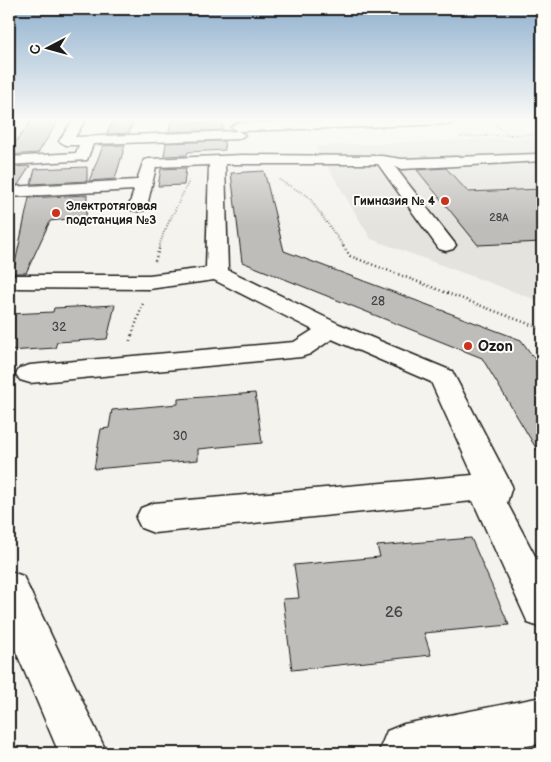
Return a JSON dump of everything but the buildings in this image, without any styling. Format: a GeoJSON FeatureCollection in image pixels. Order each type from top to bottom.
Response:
{"type":"FeatureCollection","features":[{"type":"Feature","properties":{"kind":"lane"},"geometry":{"type":"LineString","coordinates":[[135,156],[153,156],[149,163],[138,206]]}},
{"type":"Feature","properties":{"kind":"lane"},"geometry":{"type":"LineString","coordinates":[[218,273],[231,156]]}},
{"type":"Feature","properties":{"kind":"lane"},"geometry":{"type":"LineString","coordinates":[[9,161],[99,157]]}},
{"type":"Feature","properties":{"kind":"lane"},"geometry":{"type":"LineString","coordinates":[[149,163],[230,160],[382,160],[402,164],[537,158]]}},
{"type":"Feature","properties":{"kind":"lane"},"geometry":{"type":"LineString","coordinates":[[382,160],[446,244]]}},
{"type":"Feature","properties":{"kind":"lane"},"geometry":{"type":"LineString","coordinates":[[9,192],[144,185]]}},
{"type":"Feature","properties":{"kind":"lane"},"geometry":{"type":"LineString","coordinates":[[9,282],[149,282],[218,273],[330,329],[442,377],[495,486],[490,502],[542,609]]}},
{"type":"Feature","properties":{"kind":"lane"},"geometry":{"type":"LineString","coordinates":[[30,374],[301,349],[330,329]]}},
{"type":"Feature","properties":{"kind":"lane"},"geometry":{"type":"LineString","coordinates":[[154,518],[495,486]]}},
{"type":"Feature","properties":{"kind":"lane"},"geometry":{"type":"LineString","coordinates":[[9,589],[83,753]]}},
{"type":"Feature","properties":{"kind":"lane"},"geometry":{"type":"LineString","coordinates":[[404,748],[542,720]]}},
{"type":"Feature","properties":{"kind":"path"},"geometry":{"type":"LineString","coordinates":[[230,160],[308,196],[350,256],[542,329]]}},
{"type":"Feature","properties":{"kind":"shaded area","name":"Гимназия № 4"},"geometry":{"type":"Polygon","coordinates":[[[321,156],[542,156],[542,302],[371,239],[321,156]]]}},
{"type":"Feature","properties":{"kind":"place","name":"Гимназия № 4"},"geometry":{"type":"Point","coordinates":[445,201]}},
{"type":"Feature","properties":{"kind":"place","name":"Электротяговая подстанция №3"},"geometry":{"type":"Point","coordinates":[56,213]}},
{"type":"Feature","properties":{"kind":"place","name":"Ozon"},"geometry":{"type":"Point","coordinates":[468,346]}}]}
